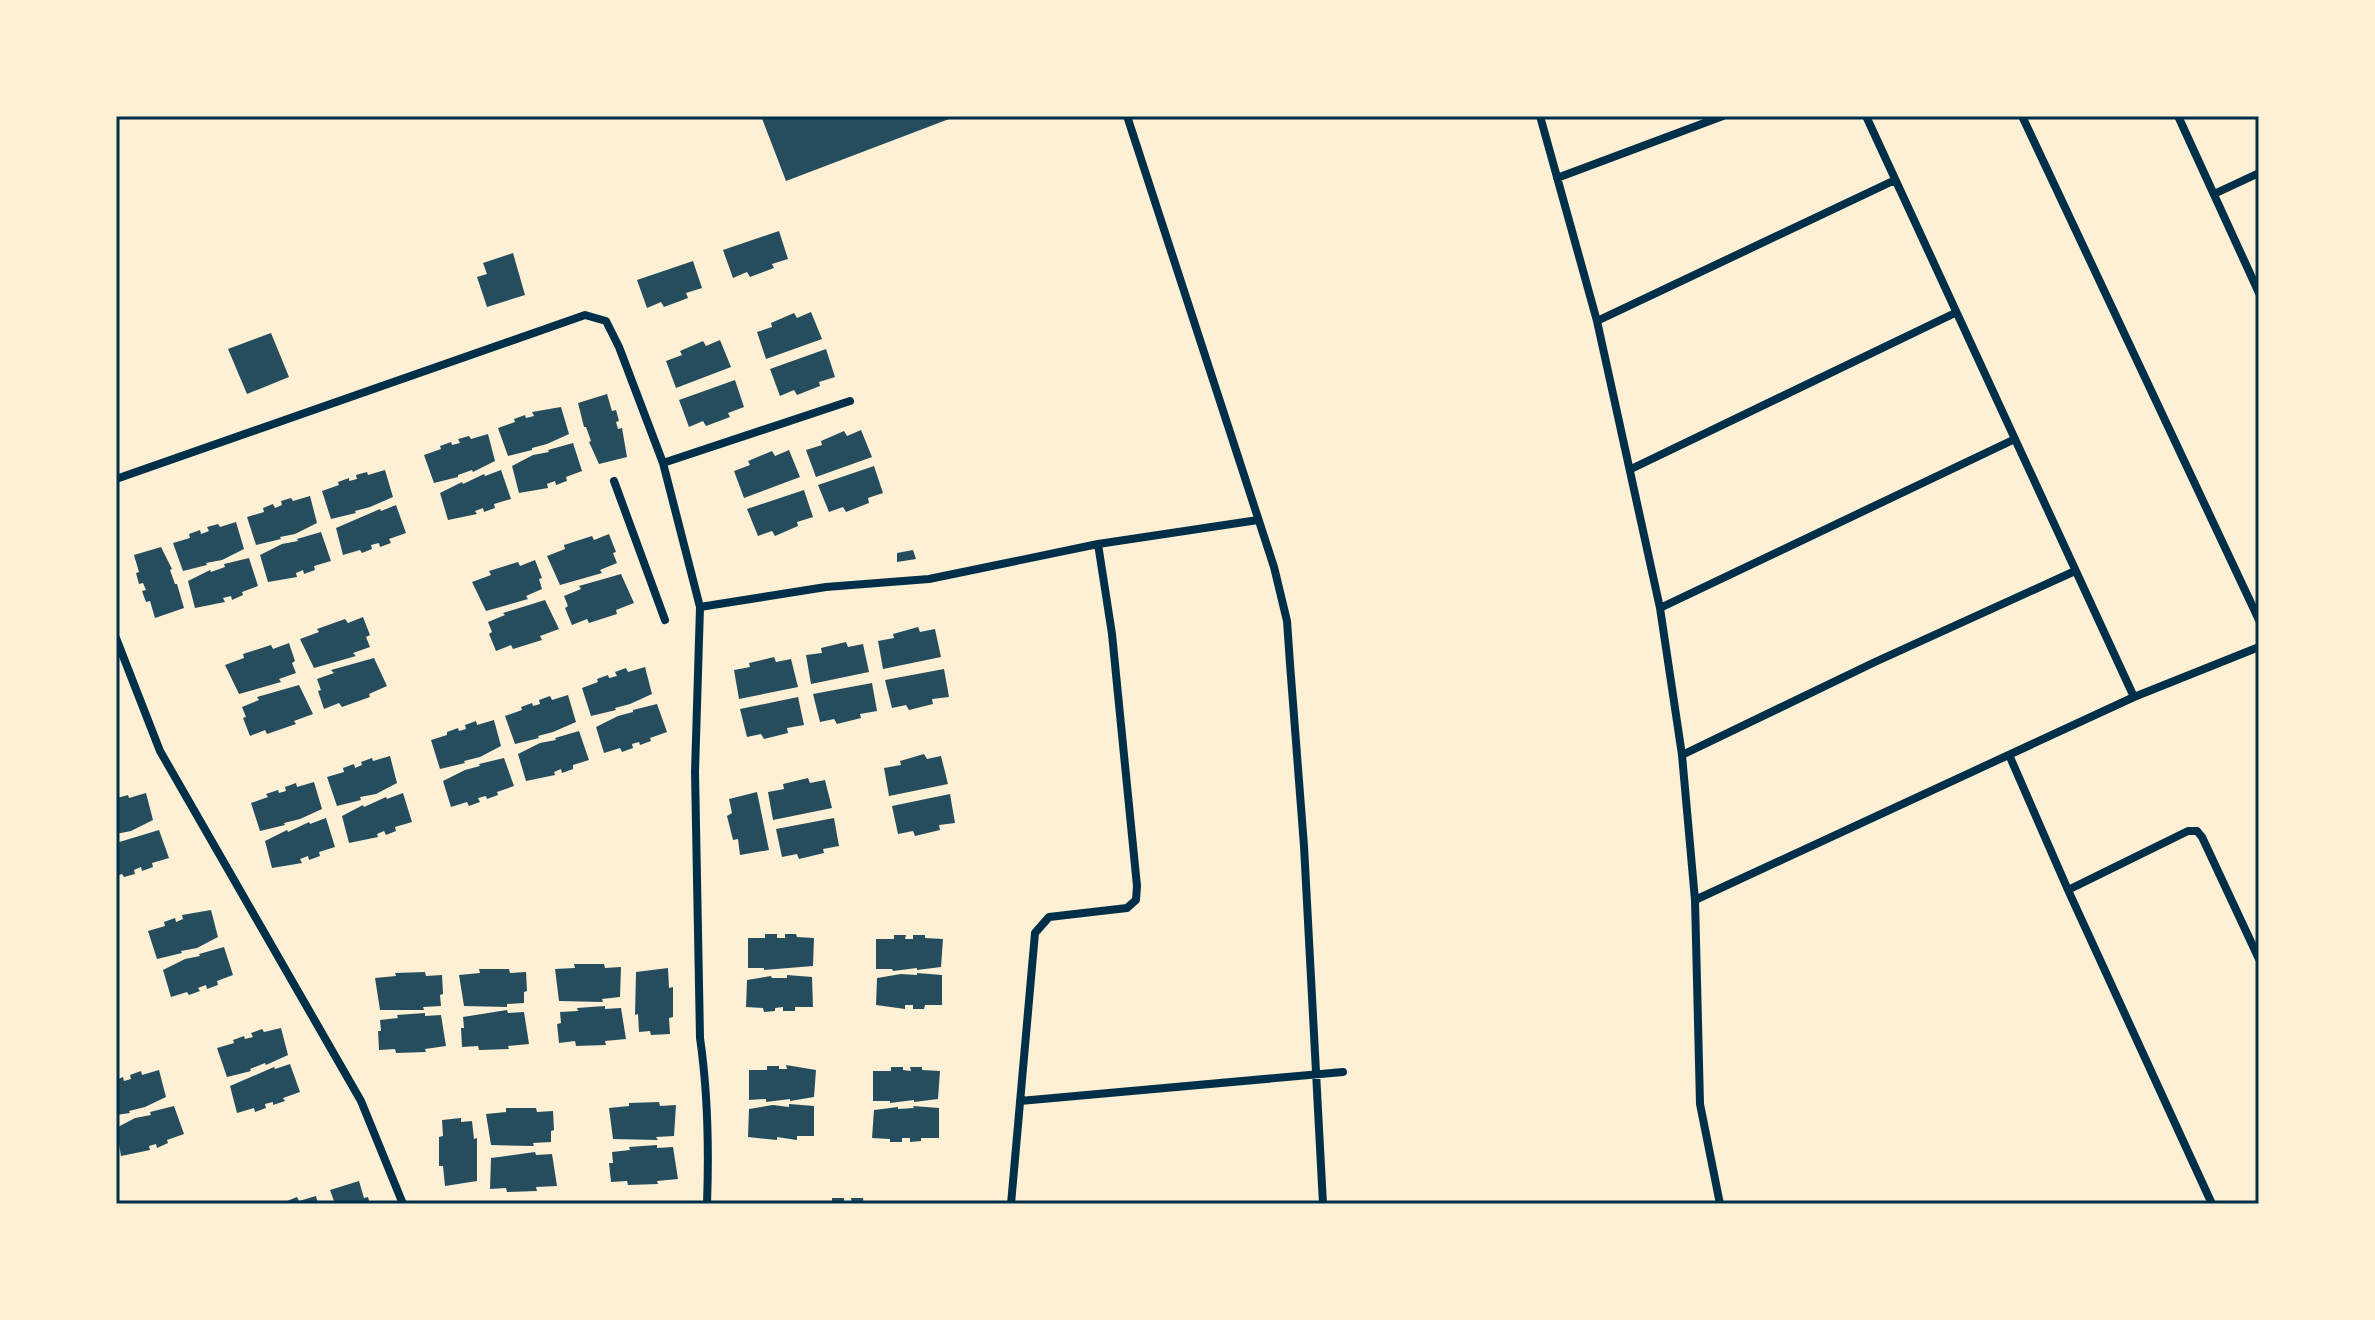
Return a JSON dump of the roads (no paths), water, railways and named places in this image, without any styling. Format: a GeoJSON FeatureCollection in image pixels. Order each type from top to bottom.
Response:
{"type":"FeatureCollection","features":[{"type":"Feature","properties":{"kind":"street"},"geometry":{"type":"LineString","coordinates":[[1127,116],[1274,567],[1287,621],[1323,1204]]}},
{"type":"Feature","properties":{"kind":"street"},"geometry":{"type":"LineString","coordinates":[[1540,116],[1597,321],[1660,608],[1682,755],[1695,900],[1700,1104],[1720,1204]]}},
{"type":"Feature","properties":{"kind":"street"},"geometry":{"type":"LineString","coordinates":[[1557,178],[1723,116]]}},
{"type":"Feature","properties":{"kind":"street"},"geometry":{"type":"LineString","coordinates":[[1866,116],[2134,697]]}},
{"type":"Feature","properties":{"kind":"street"},"geometry":{"type":"LineString","coordinates":[[2022,116],[2259,620]]}},
{"type":"Feature","properties":{"kind":"street"},"geometry":{"type":"LineString","coordinates":[[2178,116],[2259,293]]}},
{"type":"Feature","properties":{"kind":"street"},"geometry":{"type":"LineString","coordinates":[[2214,194],[2259,173]]}},
{"type":"Feature","properties":{"kind":"street"},"geometry":{"type":"LineString","coordinates":[[1597,321],[1895,180]]}},
{"type":"Feature","properties":{"kind":"street"},"geometry":{"type":"LineString","coordinates":[[1631,469],[1955,313]]}},
{"type":"Feature","properties":{"kind":"street"},"geometry":{"type":"LineString","coordinates":[[116,479],[585,315],[606,321],[663,463],[700,607],[695,772],[700,1038],[705,1070],[709,1168],[707,1204]]}},
{"type":"Feature","properties":{"kind":"street"},"geometry":{"type":"LineString","coordinates":[[663,463],[850,401]]}},
{"type":"Feature","properties":{"kind":"street"},"geometry":{"type":"LineString","coordinates":[[1660,608],[2015,439]]}},
{"type":"Feature","properties":{"kind":"street"},"geometry":{"type":"LineString","coordinates":[[614,481],[665,620]]}},
{"type":"Feature","properties":{"kind":"street"},"geometry":{"type":"LineString","coordinates":[[700,607],[826,587],[929,579],[1098,544],[1258,520]]}},
{"type":"Feature","properties":{"kind":"street"},"geometry":{"type":"LineString","coordinates":[[1011,1204],[1035,933],[1049,917],[1127,908],[1136,900],[1112,634],[1098,544]]}},
{"type":"Feature","properties":{"kind":"street"},"geometry":{"type":"LineString","coordinates":[[1682,755],[2075,571]]}},
{"type":"Feature","properties":{"kind":"street"},"geometry":{"type":"LineString","coordinates":[[116,638],[160,751],[361,1101],[403,1204]]}},
{"type":"Feature","properties":{"kind":"street"},"geometry":{"type":"LineString","coordinates":[[1695,900],[2010,757],[2134,697],[2259,647]]}},
{"type":"Feature","properties":{"kind":"street"},"geometry":{"type":"LineString","coordinates":[[2010,757],[2212,1204]]}},
{"type":"Feature","properties":{"kind":"street"},"geometry":{"type":"LineString","coordinates":[[2068,890],[2188,831],[2197,831],[2259,959]]}},
{"type":"Feature","properties":{"kind":"street"},"geometry":{"type":"LineString","coordinates":[[1020,1101],[1343,1072]]}}]}
